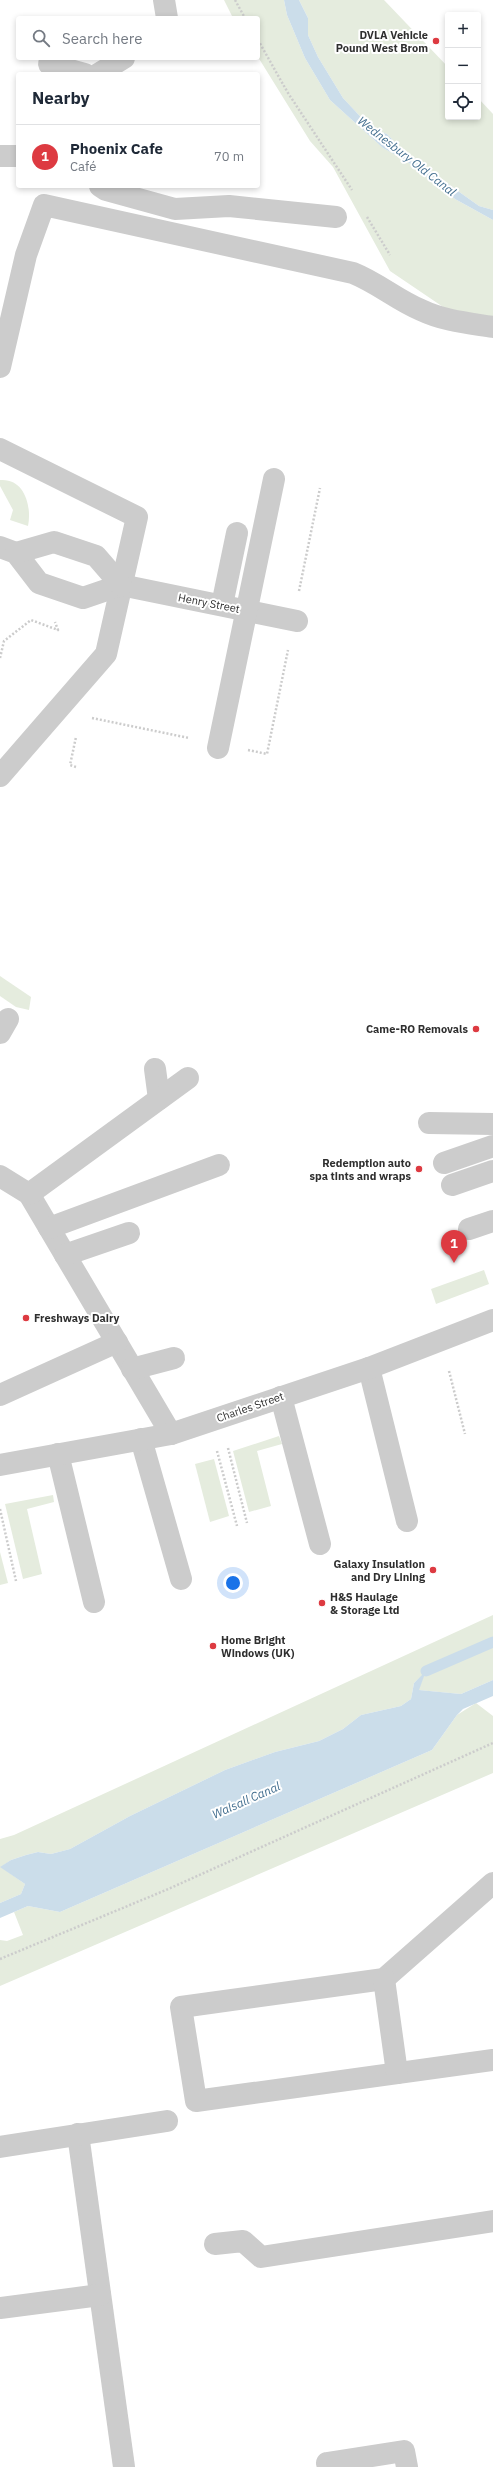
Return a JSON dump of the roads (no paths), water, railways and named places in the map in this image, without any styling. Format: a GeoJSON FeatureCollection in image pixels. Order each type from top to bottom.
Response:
{"type":"FeatureCollection","features":[{"type":"Feature","properties":{"kind":"street"},"geometry":{"type":"LineString","coordinates":[[164,0],[167,16]]}},
{"type":"Feature","properties":{"kind":"street"},"geometry":{"type":"LineString","coordinates":[[80,60],[90,72]]}},
{"type":"Feature","properties":{"kind":"street"},"geometry":{"type":"LineString","coordinates":[[101,72],[121,60]]}},
{"type":"Feature","properties":{"kind":"street"},"geometry":{"type":"LineString","coordinates":[[49,64],[78,72]]}},
{"type":"Feature","properties":{"kind":"street"},"geometry":{"type":"LineString","coordinates":[[0,156],[16,156]]}},
{"type":"Feature","properties":{"kind":"street"},"geometry":{"type":"LineString","coordinates":[[103,188],[174,208],[229,206],[336,217]]}},
{"type":"Feature","properties":{"kind":"street"},"geometry":{"type":"LineString","coordinates":[[0,366],[26,255],[44,205],[353,273],[370,280],[420,310],[444,319],[493,327]]}},
{"type":"Feature","properties":{"kind":"street"},"geometry":{"type":"LineString","coordinates":[[0,449],[137,517],[106,654],[0,776]]}},
{"type":"Feature","properties":{"kind":"street"},"geometry":{"type":"LineString","coordinates":[[218,748],[274,478]]}},
{"type":"Feature","properties":{"kind":"street"},"geometry":{"type":"LineString","coordinates":[[222,606],[237,533]]}},
{"type":"Feature","properties":{"kind":"street"},"geometry":{"type":"LineString","coordinates":[[8,550],[54,542],[96,556],[121,585]]}},
{"type":"Feature","properties":{"kind":"street"},"geometry":{"type":"LineString","coordinates":[[8,550],[39,583],[83,598],[121,585]]}},
{"type":"Feature","properties":{"kind":"street","name":"Henry Street"},"geometry":{"type":"LineString","coordinates":[[121,585],[297,621]]}},
{"type":"Feature","properties":{"kind":"street"},"geometry":{"type":"LineString","coordinates":[[155,1069],[159,1099]]}},
{"type":"Feature","properties":{"kind":"street"},"geometry":{"type":"LineString","coordinates":[[29,1194],[188,1078]]}},
{"type":"Feature","properties":{"kind":"street"},"geometry":{"type":"LineString","coordinates":[[429,1123],[493,1124]]}},
{"type":"Feature","properties":{"kind":"street"},"geometry":{"type":"LineString","coordinates":[[444,1163],[493,1146]]}},
{"type":"Feature","properties":{"kind":"street"},"geometry":{"type":"LineString","coordinates":[[49,1228],[219,1165]]}},
{"type":"Feature","properties":{"kind":"street"},"geometry":{"type":"LineString","coordinates":[[452,1185],[493,1171]]}},
{"type":"Feature","properties":{"kind":"street"},"geometry":{"type":"LineString","coordinates":[[2,1183],[29,1194],[171,1434]]}},
{"type":"Feature","properties":{"kind":"street"},"geometry":{"type":"LineString","coordinates":[[469,1229],[493,1221]]}},
{"type":"Feature","properties":{"kind":"street"},"geometry":{"type":"LineString","coordinates":[[65,1255],[128,1233]]}},
{"type":"Feature","properties":{"kind":"street","name":"Charles Street"},"geometry":{"type":"LineString","coordinates":[[0,1465],[171,1434],[369,1368],[493,1320]]}},
{"type":"Feature","properties":{"kind":"street"},"geometry":{"type":"LineString","coordinates":[[0,1395],[117,1342]]}},
{"type":"Feature","properties":{"kind":"street"},"geometry":{"type":"LineString","coordinates":[[132,1369],[174,1358]]}},
{"type":"Feature","properties":{"kind":"street"},"geometry":{"type":"LineString","coordinates":[[369,1368],[407,1521]]}},
{"type":"Feature","properties":{"kind":"street"},"geometry":{"type":"LineString","coordinates":[[281,1397],[320,1544]]}},
{"type":"Feature","properties":{"kind":"street"},"geometry":{"type":"LineString","coordinates":[[141,1439],[181,1579]]}},
{"type":"Feature","properties":{"kind":"street"},"geometry":{"type":"LineString","coordinates":[[58,1454],[94,1602]]}},
{"type":"Feature","properties":{"kind":"street"},"geometry":{"type":"LineString","coordinates":[[493,1883],[384,1979],[182,2007],[196,2101],[493,2060]]}},
{"type":"Feature","properties":{"kind":"street"},"geometry":{"type":"LineString","coordinates":[[384,1979],[397,2073]]}},
{"type":"Feature","properties":{"kind":"street"},"geometry":{"type":"LineString","coordinates":[[0,2146],[167,2121]]}},
{"type":"Feature","properties":{"kind":"street"},"geometry":{"type":"LineString","coordinates":[[78,2134],[124,2467]]}},
{"type":"Feature","properties":{"kind":"street"},"geometry":{"type":"LineString","coordinates":[[215,2244],[243,2240],[261,2257],[493,2221]]}},
{"type":"Feature","properties":{"kind":"street"},"geometry":{"type":"LineString","coordinates":[[0,2308],[100,2295]]}},
{"type":"Feature","properties":{"kind":"street"},"geometry":{"type":"LineString","coordinates":[[328,2467],[327,2463],[404,2451],[407,2467]]}},
{"type":"Feature","properties":{"kind":"water","name":"Wednesbury Old Canal"},"geometry":{"type":"Polygon","coordinates":[[[284,0],[299,0],[308,18],[308,35],[318,57],[343,98],[371,128],[387,134],[406,154],[479,206],[493,210],[493,220],[455,199],[405,160],[383,148],[330,100],[305,58],[287,15],[284,0]]]}},
{"type":"Feature","properties":{"kind":"water","name":"Walsall Canal"},"geometry":{"type":"Polygon","coordinates":[[[426,1671],[419,1690],[461,1694],[493,1680],[493,1696],[463,1709],[432,1750],[60,1912],[28,1906],[0,1918],[0,1903],[21,1894],[25,1884],[0,1867],[11,1860],[38,1852],[51,1854],[70,1849],[130,1816],[225,1770],[275,1752],[319,1741],[343,1729],[361,1715],[401,1706],[411,1699],[414,1683],[426,1671]]]}},
{"type":"Feature","properties":{"kind":"waterway"},"geometry":{"type":"LineString","coordinates":[[426,1671],[493,1642]]}},
{"type":"Feature","properties":{"kind":"place","name":"DVLA Vehicle Pound West Brom"},"geometry":{"type":"Point","coordinates":[436,41]}},
{"type":"Feature","properties":{"kind":"place","name":"Came-RO Removals"},"geometry":{"type":"Point","coordinates":[476,1029]}},
{"type":"Feature","properties":{"kind":"place","name":"Redemption auto spa tints and wraps"},"geometry":{"type":"Point","coordinates":[419,1169]}},
{"type":"Feature","properties":{"kind":"place","name":"Phoenix Cafe"},"geometry":{"type":"Point","coordinates":[454,1263]}},
{"type":"Feature","properties":{"kind":"place","name":"Freshways Dairy"},"geometry":{"type":"Point","coordinates":[26,1318]}},
{"type":"Feature","properties":{"kind":"place","name":"Galaxy Insulation and Dry Lining"},"geometry":{"type":"Point","coordinates":[433,1570]}},
{"type":"Feature","properties":{"kind":"place","name":"H&S Haulage & Storage Ltd"},"geometry":{"type":"Point","coordinates":[322,1603]}},
{"type":"Feature","properties":{"kind":"place","name":"Home Bright Windows (UK)"},"geometry":{"type":"Point","coordinates":[213,1646]}}]}
